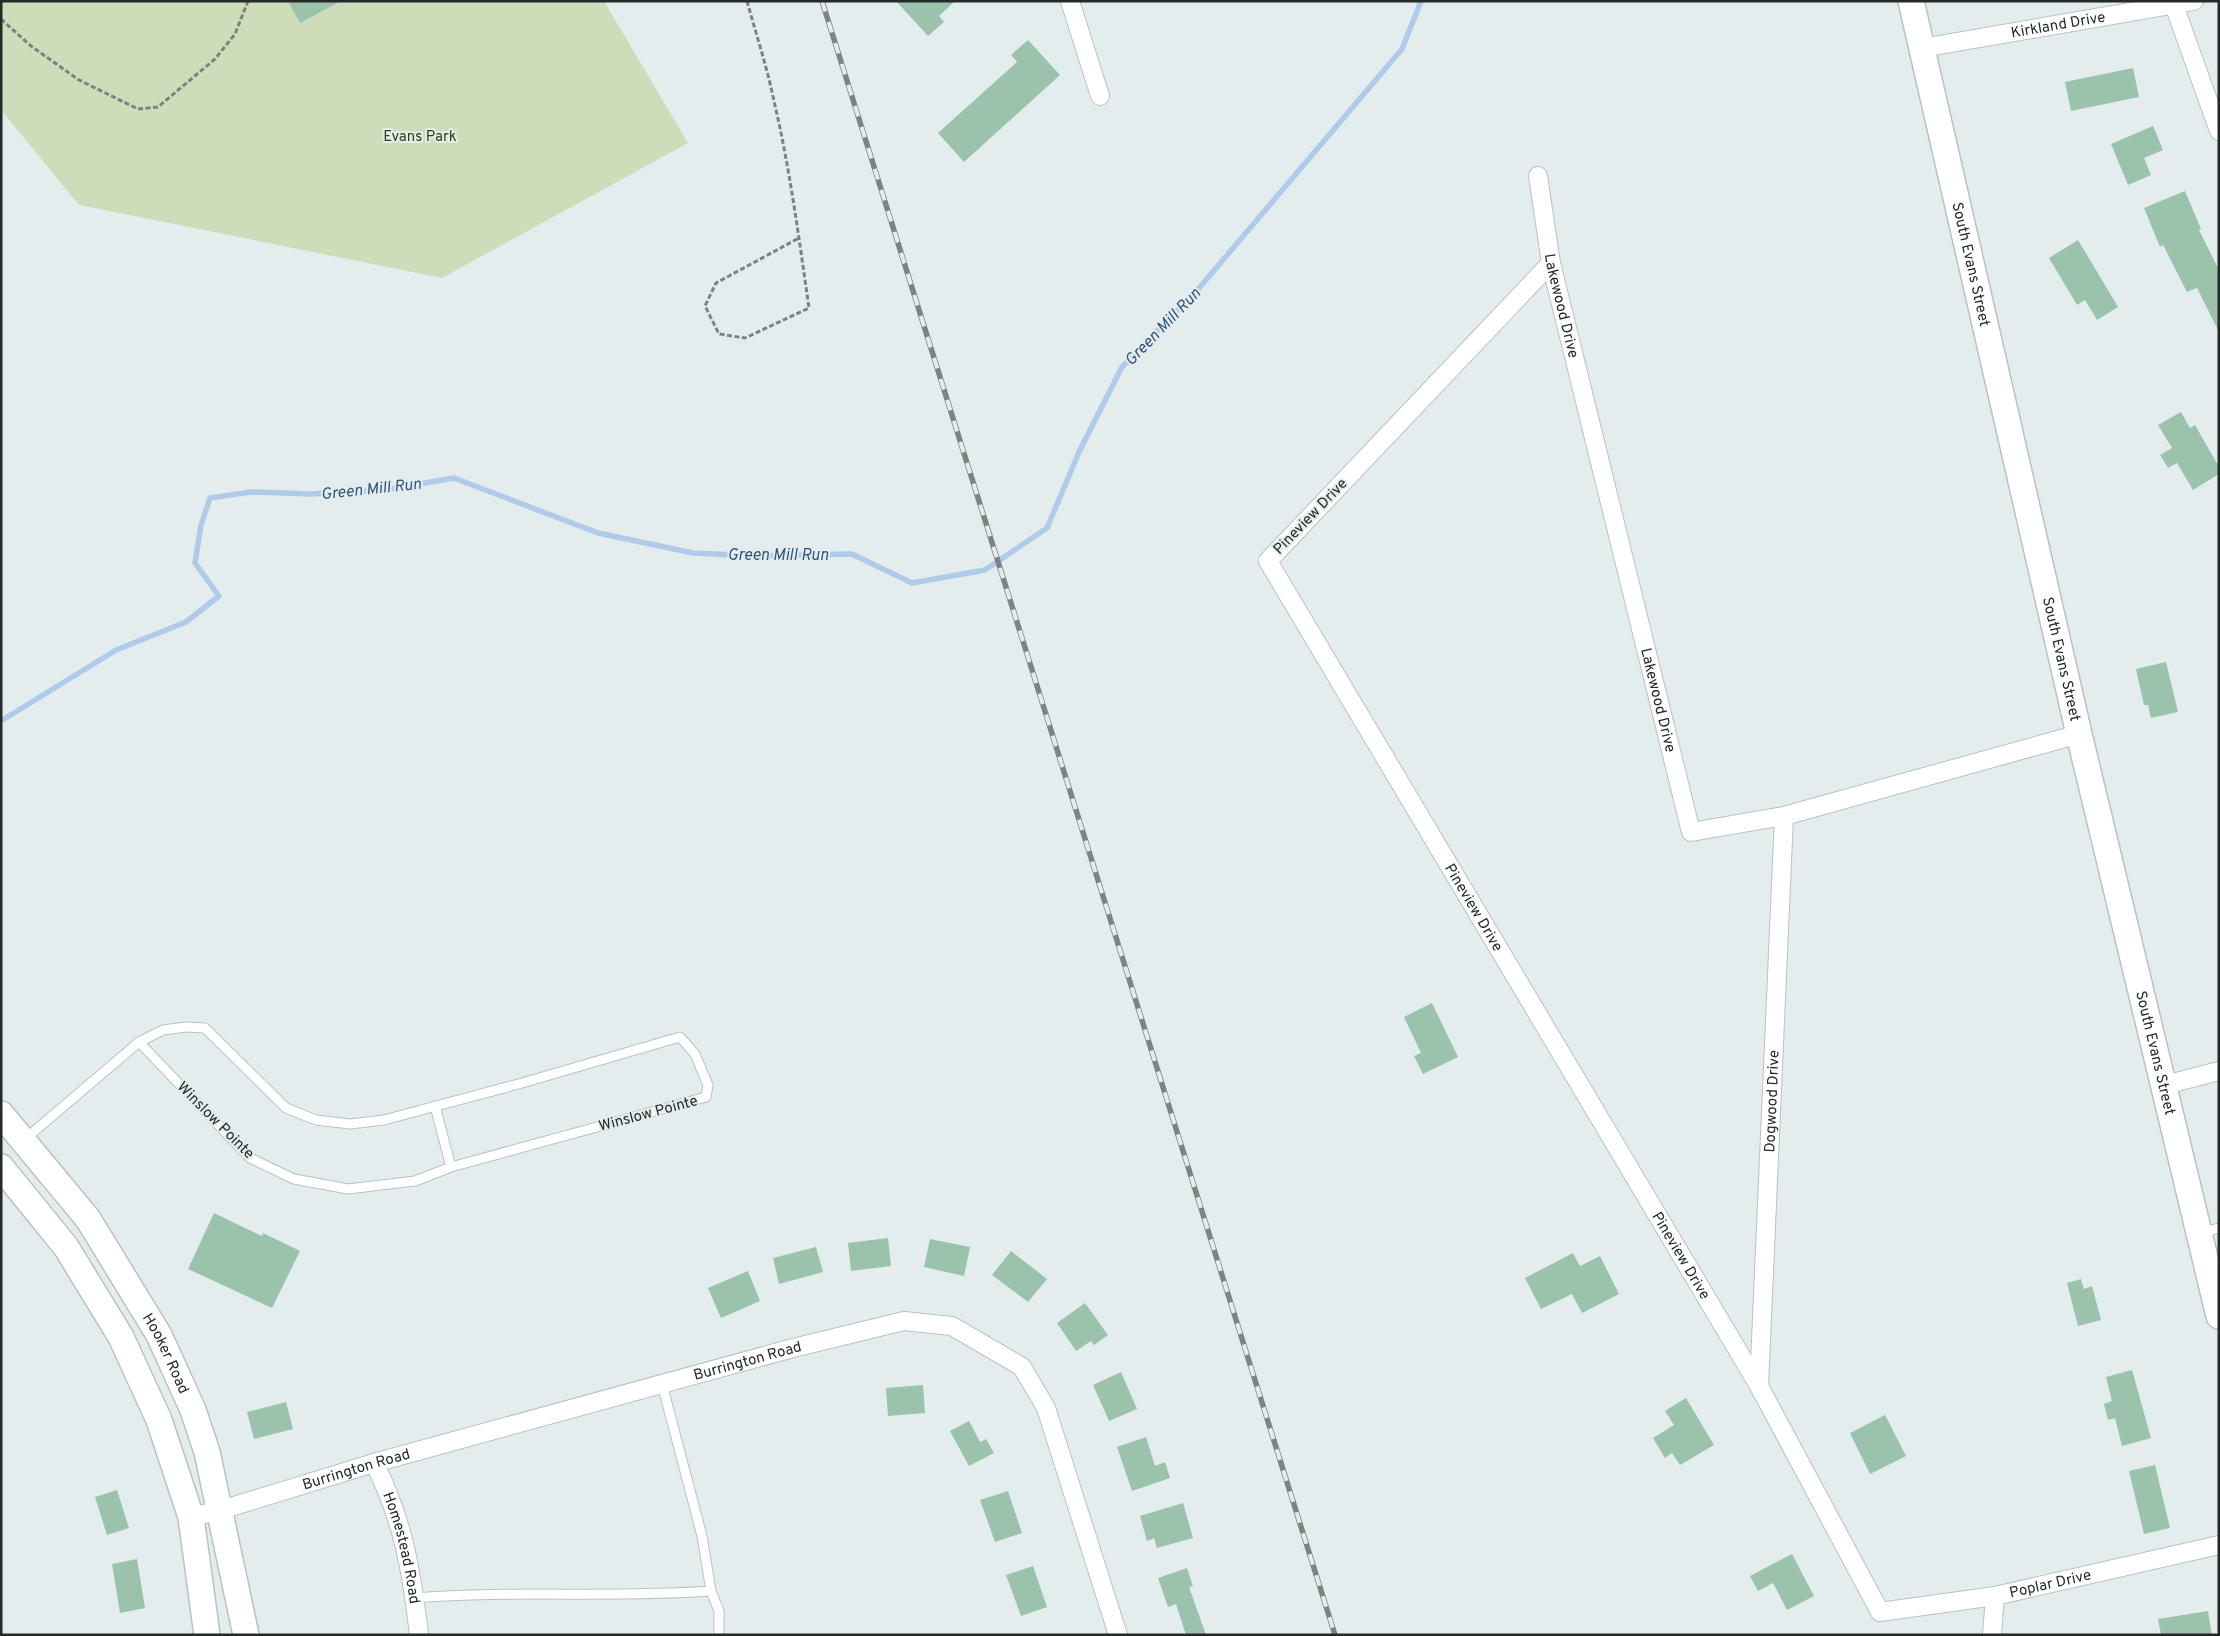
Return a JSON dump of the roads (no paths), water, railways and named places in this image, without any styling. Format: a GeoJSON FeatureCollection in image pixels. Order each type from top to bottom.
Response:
{"type":"FeatureCollection","features":[{"type":"Feature","properties":{"kind":"main road","name":"South Evans Street"},"geometry":{"type":"LineString","coordinates":[[1911,1],[2079,734],[2165,1085],[2209,1231],[2218,1305]]}},
{"type":"Feature","properties":{"kind":"main road","name":"Hooker Road"},"geometry":{"type":"LineString","coordinates":[[1,1114],[88,1219],[159,1335],[193,1410],[207,1452],[221,1510],[246,1635]]}},
{"type":"Feature","properties":{"kind":"main road"},"geometry":{"type":"LineString","coordinates":[[1,1167],[66,1246],[121,1337],[159,1420],[191,1517],[208,1635]]}},
{"type":"Feature","properties":{"kind":"street"},"geometry":{"type":"LineString","coordinates":[[1070,1],[1100,96]]}},
{"type":"Feature","properties":{"kind":"street","name":"Kirkland Drive"},"geometry":{"type":"LineString","coordinates":[[1922,48],[2194,1]]}},
{"type":"Feature","properties":{"kind":"street"},"geometry":{"type":"LineString","coordinates":[[2174,5],[2219,131]]}},
{"type":"Feature","properties":{"kind":"street","name":"Lakewood Drive"},"geometry":{"type":"LineString","coordinates":[[1538,176],[1551,263],[1691,832],[1784,816],[2079,734]]}},
{"type":"Feature","properties":{"kind":"street","name":"Pineview Drive"},"geometry":{"type":"LineString","coordinates":[[1551,263],[1268,560],[1759,1386],[1880,1612]]}},
{"type":"Feature","properties":{"kind":"street","name":"Dogwood Drive"},"geometry":{"type":"LineString","coordinates":[[1759,1386],[1784,816]]}},
{"type":"Feature","properties":{"kind":"street"},"geometry":{"type":"LineString","coordinates":[[2165,1085],[2219,1071]]}},
{"type":"Feature","properties":{"kind":"street","name":"Burrington Road"},"geometry":{"type":"LineString","coordinates":[[191,1517],[221,1510],[374,1463],[793,1348],[904,1321],[952,1326],[1022,1367],[1046,1408],[1118,1635]]}},
{"type":"Feature","properties":{"kind":"street","name":"Homestead Road"},"geometry":{"type":"LineString","coordinates":[[374,1463],[386,1487],[408,1553],[419,1635]]}},
{"type":"Feature","properties":{"kind":"street","name":"Poplar Drive"},"geometry":{"type":"LineString","coordinates":[[1880,1612],[1995,1596],[2219,1545]]}},
{"type":"Feature","properties":{"kind":"street"},"geometry":{"type":"LineString","coordinates":[[1992,1635],[1995,1596]]}},
{"type":"Feature","properties":{"kind":"lane","name":"Winslow Pointe"},"geometry":{"type":"LineString","coordinates":[[24,1140],[139,1042],[163,1030],[186,1027],[205,1028],[286,1108],[316,1120],[350,1124],[384,1120],[522,1083],[680,1037],[695,1054],[708,1085],[706,1097],[451,1167],[415,1181],[348,1189],[294,1179],[250,1158],[139,1042]]}},
{"type":"Feature","properties":{"kind":"lane"},"geometry":{"type":"LineString","coordinates":[[435,1106],[451,1167]]}},
{"type":"Feature","properties":{"kind":"lane"},"geometry":{"type":"LineString","coordinates":[[662,1384],[702,1536],[711,1591],[719,1611],[719,1635]]}},
{"type":"Feature","properties":{"kind":"lane"},"geometry":{"type":"LineString","coordinates":[[414,1598],[509,1593],[615,1595],[711,1591]]}},
{"type":"Feature","properties":{"kind":"waterway","name":"Green Mill Run"},"geometry":{"type":"LineString","coordinates":[[1,721],[116,650],[186,622],[219,596],[195,563],[201,525],[210,498],[251,492],[311,494],[384,490],[454,478],[598,533],[693,553],[756,556],[852,554],[912,583],[985,570],[1047,528],[1079,452],[1122,367],[1200,287],[1402,49],[1421,1]]}},
{"type":"Feature","properties":{"kind":"railway"},"geometry":{"type":"LineString","coordinates":[[822,1],[1335,1635]]}},
{"type":"Feature","properties":{"kind":"park label","name":"Evans Park"},"geometry":{"type":"Point","coordinates":[420,136]}}]}
